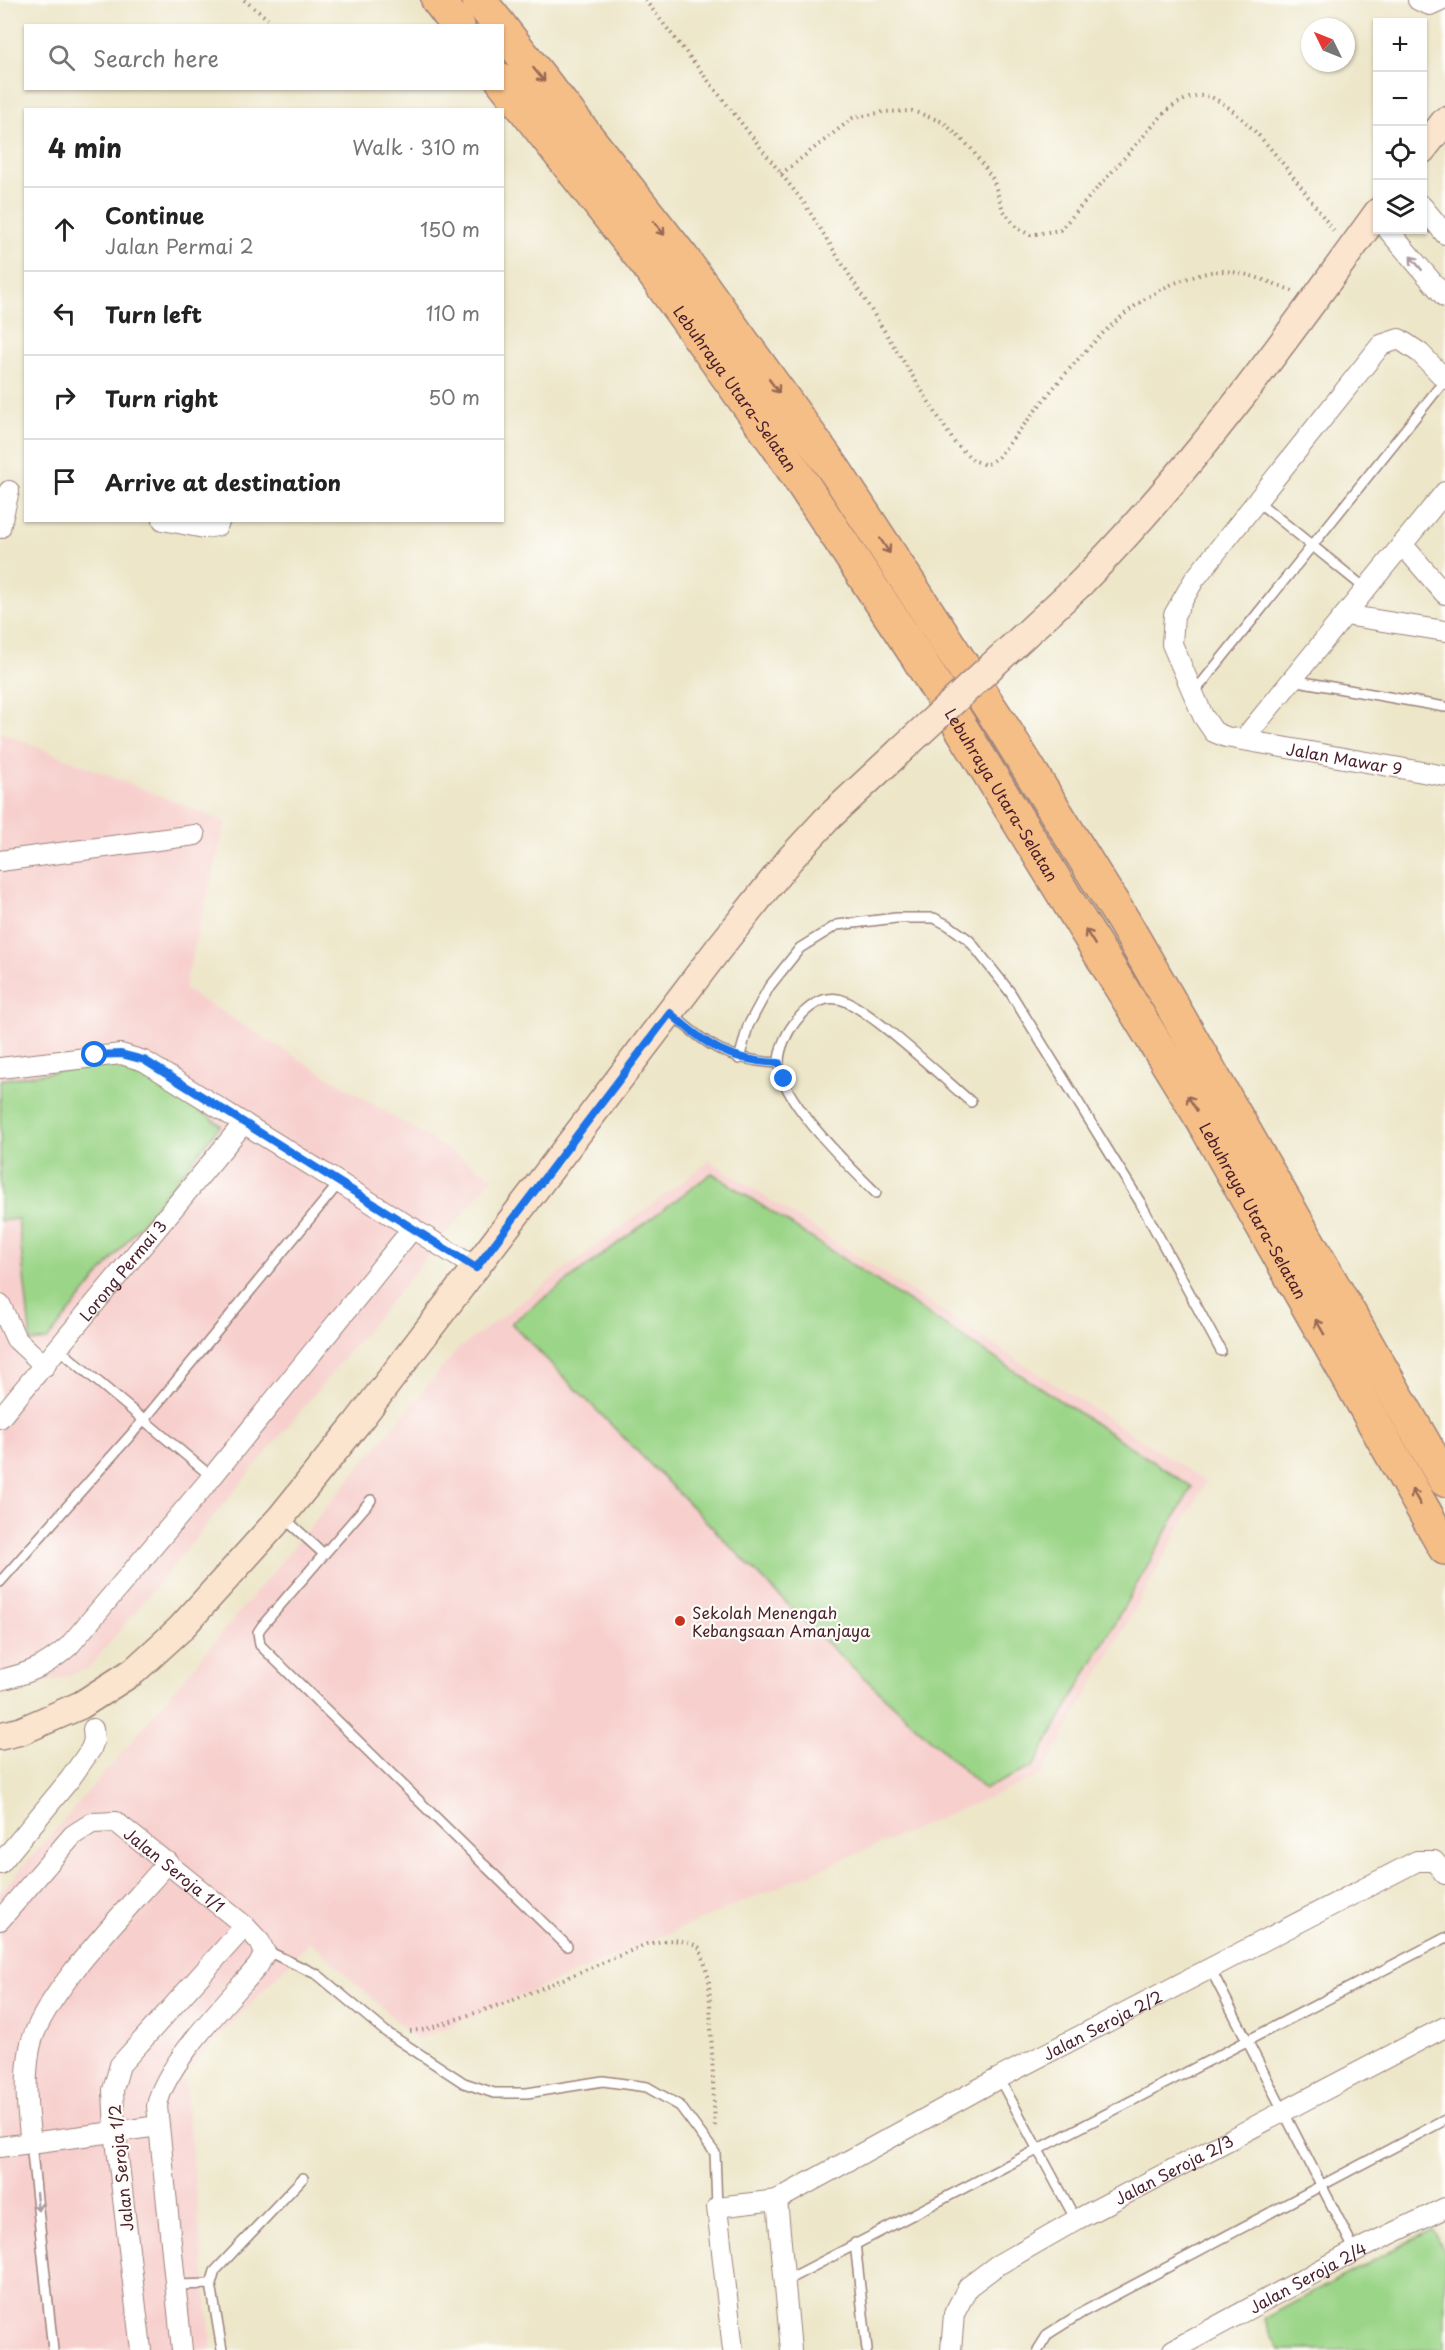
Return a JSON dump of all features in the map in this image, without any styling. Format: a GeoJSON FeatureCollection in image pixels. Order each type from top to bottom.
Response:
{"type":"FeatureCollection","features":[{"type":"Feature","properties":{"kind":"highway"},"geometry":{"type":"LineString","coordinates":[[438,0],[456,24]]}},
{"type":"Feature","properties":{"kind":"highway"},"geometry":{"type":"LineString","coordinates":[[479,0],[498,24]]}},
{"type":"Feature","properties":{"kind":"highway","name":"Lebuhraya Utara–Selatan"},"geometry":{"type":"LineString","coordinates":[[504,32],[683,259],[815,442],[998,719],[1130,932],[1445,1480]]}},
{"type":"Feature","properties":{"kind":"highway","name":"Lebuhraya Utara–Selatan"},"geometry":{"type":"LineString","coordinates":[[504,83],[650,267],[777,444],[917,656],[1202,1119],[1445,1548]]}},
{"type":"Feature","properties":{"kind":"main road"},"geometry":{"type":"LineString","coordinates":[[1427,144],[1445,121]]}},
{"type":"Feature","properties":{"kind":"main road"},"geometry":{"type":"LineString","coordinates":[[0,1736],[21,1731],[81,1705],[134,1671],[180,1629],[282,1516],[790,859],[827,819],[1080,584],[1127,536],[1176,478],[1348,251],[1373,225]]}},
{"type":"Feature","properties":{"kind":"street"},"geometry":{"type":"LineString","coordinates":[[1427,212],[1445,234]]}},
{"type":"Feature","properties":{"kind":"street"},"geometry":{"type":"LineString","coordinates":[[1392,234],[1445,297]]}},
{"type":"Feature","properties":{"kind":"street","name":"Jalan Mawar 9"},"geometry":{"type":"LineString","coordinates":[[1445,380],[1420,353],[1398,339],[1382,345],[1194,580],[1174,615],[1172,644],[1203,716],[1214,732],[1226,737],[1445,776]]}},
{"type":"Feature","properties":{"kind":"street"},"geometry":{"type":"LineString","coordinates":[[0,528],[11,492]]}},
{"type":"Feature","properties":{"kind":"street"},"geometry":{"type":"LineString","coordinates":[[1243,740],[1445,492]]}},
{"type":"Feature","properties":{"kind":"street"},"geometry":{"type":"LineString","coordinates":[[173,522],[204,528],[219,523]]}},
{"type":"Feature","properties":{"kind":"street"},"geometry":{"type":"LineString","coordinates":[[1402,544],[1445,594]]}},
{"type":"Feature","properties":{"kind":"street"},"geometry":{"type":"LineString","coordinates":[[1345,615],[1445,631]]}},
{"type":"Feature","properties":{"kind":"street"},"geometry":{"type":"LineString","coordinates":[[0,861],[195,835]]}},
{"type":"Feature","properties":{"kind":"street"},"geometry":{"type":"LineString","coordinates":[[0,1068],[121,1054],[144,1060],[476,1268]]}},
{"type":"Feature","properties":{"kind":"street","name":"Lorong Permai 3"},"geometry":{"type":"LineString","coordinates":[[0,1418],[244,1123]]}},
{"type":"Feature","properties":{"kind":"street"},"geometry":{"type":"LineString","coordinates":[[0,1680],[32,1672],[51,1662],[69,1646],[212,1477],[413,1228]]}},
{"type":"Feature","properties":{"kind":"street"},"geometry":{"type":"LineString","coordinates":[[0,1304],[16,1339],[45,1366]]}},
{"type":"Feature","properties":{"kind":"street"},"geometry":{"type":"LineString","coordinates":[[0,1864],[70,1779],[91,1749],[94,1740],[93,1729]]}},
{"type":"Feature","properties":{"kind":"street","name":"Jalan Seroja 1/1"},"geometry":{"type":"LineString","coordinates":[[0,1920],[73,1835],[92,1823],[116,1822],[245,1926],[264,1951]]}},
{"type":"Feature","properties":{"kind":"street","name":"Jalan Seroja 2/2"},"geometry":{"type":"LineString","coordinates":[[777,2200],[999,2078],[1417,1861],[1440,1867]]}},
{"type":"Feature","properties":{"kind":"street"},"geometry":{"type":"LineString","coordinates":[[31,2144],[25,2092],[31,2046],[46,2009],[168,1862]]}},
{"type":"Feature","properties":{"kind":"street","name":"Jalan Seroja 1/2"},"geometry":{"type":"LineString","coordinates":[[141,2350],[115,2131],[113,2090],[120,2065],[245,1926]]}},
{"type":"Feature","properties":{"kind":"street"},"geometry":{"type":"LineString","coordinates":[[182,2350],[157,2106],[160,2090],[172,2069],[258,1966],[264,1951]]}},
{"type":"Feature","properties":{"kind":"street","name":"Jalan Seroja 2/3"},"geometry":{"type":"LineString","coordinates":[[951,2350],[954,2314],[968,2288],[996,2266],[1076,2220],[1445,2027]]}},
{"type":"Feature","properties":{"kind":"street"},"geometry":{"type":"LineString","coordinates":[[0,2147],[159,2127]]}},
{"type":"Feature","properties":{"kind":"street"},"geometry":{"type":"LineString","coordinates":[[733,2350],[717,2207],[777,2200],[792,2350]]}},
{"type":"Feature","properties":{"kind":"street","name":"Jalan Seroja 2/4"},"geometry":{"type":"LineString","coordinates":[[1173,2350],[1355,2251],[1442,2215]]}},
{"type":"Feature","properties":{"kind":"lane"},"geometry":{"type":"LineString","coordinates":[[1193,694],[1445,380]]}},
{"type":"Feature","properties":{"kind":"lane"},"geometry":{"type":"LineString","coordinates":[[1257,501],[1366,589]]}},
{"type":"Feature","properties":{"kind":"lane"},"geometry":{"type":"LineString","coordinates":[[1292,680],[1445,707]]}},
{"type":"Feature","properties":{"kind":"lane"},"geometry":{"type":"LineString","coordinates":[[739,1059],[748,1026],[769,987],[800,948],[837,925],[905,918],[934,918],[948,925],[969,940],[1010,992],[1140,1202],[1221,1351]]}},
{"type":"Feature","properties":{"kind":"lane"},"geometry":{"type":"LineString","coordinates":[[876,1193],[832,1149],[801,1110],[784,1079],[779,1063],[786,1033],[800,1015],[818,1001],[839,999],[890,1033],[971,1102]]}},
{"type":"Feature","properties":{"kind":"lane"},"geometry":{"type":"LineString","coordinates":[[670,1013],[697,1037],[719,1051],[739,1059],[779,1063]]}},
{"type":"Feature","properties":{"kind":"lane"},"geometry":{"type":"LineString","coordinates":[[0,1582],[144,1420],[340,1182]]}},
{"type":"Feature","properties":{"kind":"lane"},"geometry":{"type":"LineString","coordinates":[[59,1349],[212,1477]]}},
{"type":"Feature","properties":{"kind":"lane"},"geometry":{"type":"LineString","coordinates":[[370,1500],[258,1632],[260,1645],[567,1946]]}},
{"type":"Feature","properties":{"kind":"lane"},"geometry":{"type":"LineString","coordinates":[[282,1516],[324,1554]]}},
{"type":"Feature","properties":{"kind":"lane"},"geometry":{"type":"LineString","coordinates":[[785,2281],[1445,1938]]}},
{"type":"Feature","properties":{"kind":"lane"},"geometry":{"type":"LineString","coordinates":[[264,1951],[318,1975],[386,2032],[464,2083],[494,2093],[527,2093],[603,2081],[647,2087],[680,2106],[715,2153],[717,2207]]}},
{"type":"Feature","properties":{"kind":"lane"},"geometry":{"type":"LineString","coordinates":[[1209,1968],[1355,2251]]}},
{"type":"Feature","properties":{"kind":"lane"},"geometry":{"type":"LineString","coordinates":[[999,2078],[1076,2220]]}},
{"type":"Feature","properties":{"kind":"lane"},"geometry":{"type":"LineString","coordinates":[[1038,2350],[1048,2334],[1083,2312],[1445,2120]]}},
{"type":"Feature","properties":{"kind":"lane"},"geometry":{"type":"LineString","coordinates":[[31,2144],[53,2350]]}},
{"type":"Feature","properties":{"kind":"lane"},"geometry":{"type":"LineString","coordinates":[[222,2350],[212,2284],[215,2271],[303,2178]]}},
{"type":"Feature","properties":{"kind":"lane"},"geometry":{"type":"LineString","coordinates":[[855,2243],[867,2350]]}},
{"type":"Feature","properties":{"kind":"lane"},"geometry":{"type":"LineString","coordinates":[[175,2285],[212,2284]]}},
{"type":"Feature","properties":{"kind":"path"},"geometry":{"type":"LineString","coordinates":[[244,0],[268,19]]}},
{"type":"Feature","properties":{"kind":"path"},"geometry":{"type":"LineString","coordinates":[[645,0],[804,203],[954,442],[973,460],[986,465],[998,457],[1100,335],[1146,296],[1177,280],[1217,270],[1260,278],[1313,298]]}},
{"type":"Feature","properties":{"kind":"path"},"geometry":{"type":"LineString","coordinates":[[781,174],[853,118],[883,112],[912,111],[943,122],[970,147],[993,179],[1003,210],[1017,228],[1030,235],[1060,230],[1166,111],[1185,98],[1211,97],[1237,116],[1277,156],[1348,251]]}},
{"type":"Feature","properties":{"kind":"path"},"geometry":{"type":"LineString","coordinates":[[386,2032],[427,2029],[549,1986],[647,1944],[668,1939],[690,1942],[700,1948],[706,1962],[709,1979],[715,2086],[715,2153]]}},
{"type":"Feature","properties":{"kind":"shaded area"},"geometry":{"type":"Polygon","coordinates":[[[0,732],[226,822],[184,989],[493,1177],[88,1669],[0,1696],[0,732]]]}},
{"type":"Feature","properties":{"kind":"shaded area","name":"Sekolah Menengah Kebangsaan Amanjaya"},"geometry":{"type":"Polygon","coordinates":[[[710,1161],[1206,1482],[1042,1775],[417,2040],[310,1941],[184,2075],[212,2350],[0,2350],[0,1893],[117,1759],[457,1350],[710,1161]]]}},
{"type":"Feature","properties":{"kind":"green space"},"geometry":{"type":"Polygon","coordinates":[[[125,1061],[221,1125],[47,1340],[31,1342],[18,1219],[0,1221],[0,1080],[125,1061]]]}},
{"type":"Feature","properties":{"kind":"green space"},"geometry":{"type":"Polygon","coordinates":[[[712,1173],[1192,1487],[1033,1767],[984,1789],[818,1635],[511,1323],[712,1173]]]}},
{"type":"Feature","properties":{"kind":"green space"},"geometry":{"type":"Polygon","coordinates":[[[1433,2229],[1445,2253],[1445,2350],[1279,2350],[1263,2319],[1433,2229]]]}},
{"type":"Feature","properties":{"kind":"place","name":"Sekolah Menengah Kebangsaan Amanjaya"},"geometry":{"type":"Point","coordinates":[680,1621]}},
{"type":"Feature","properties":{"kind":"route"},"geometry":{"type":"LineString","coordinates":[[95,1055],[121,1054],[144,1060],[476,1268],[670,1013],[697,1037],[719,1051],[753,1062],[779,1063],[784,1079]]}}]}
